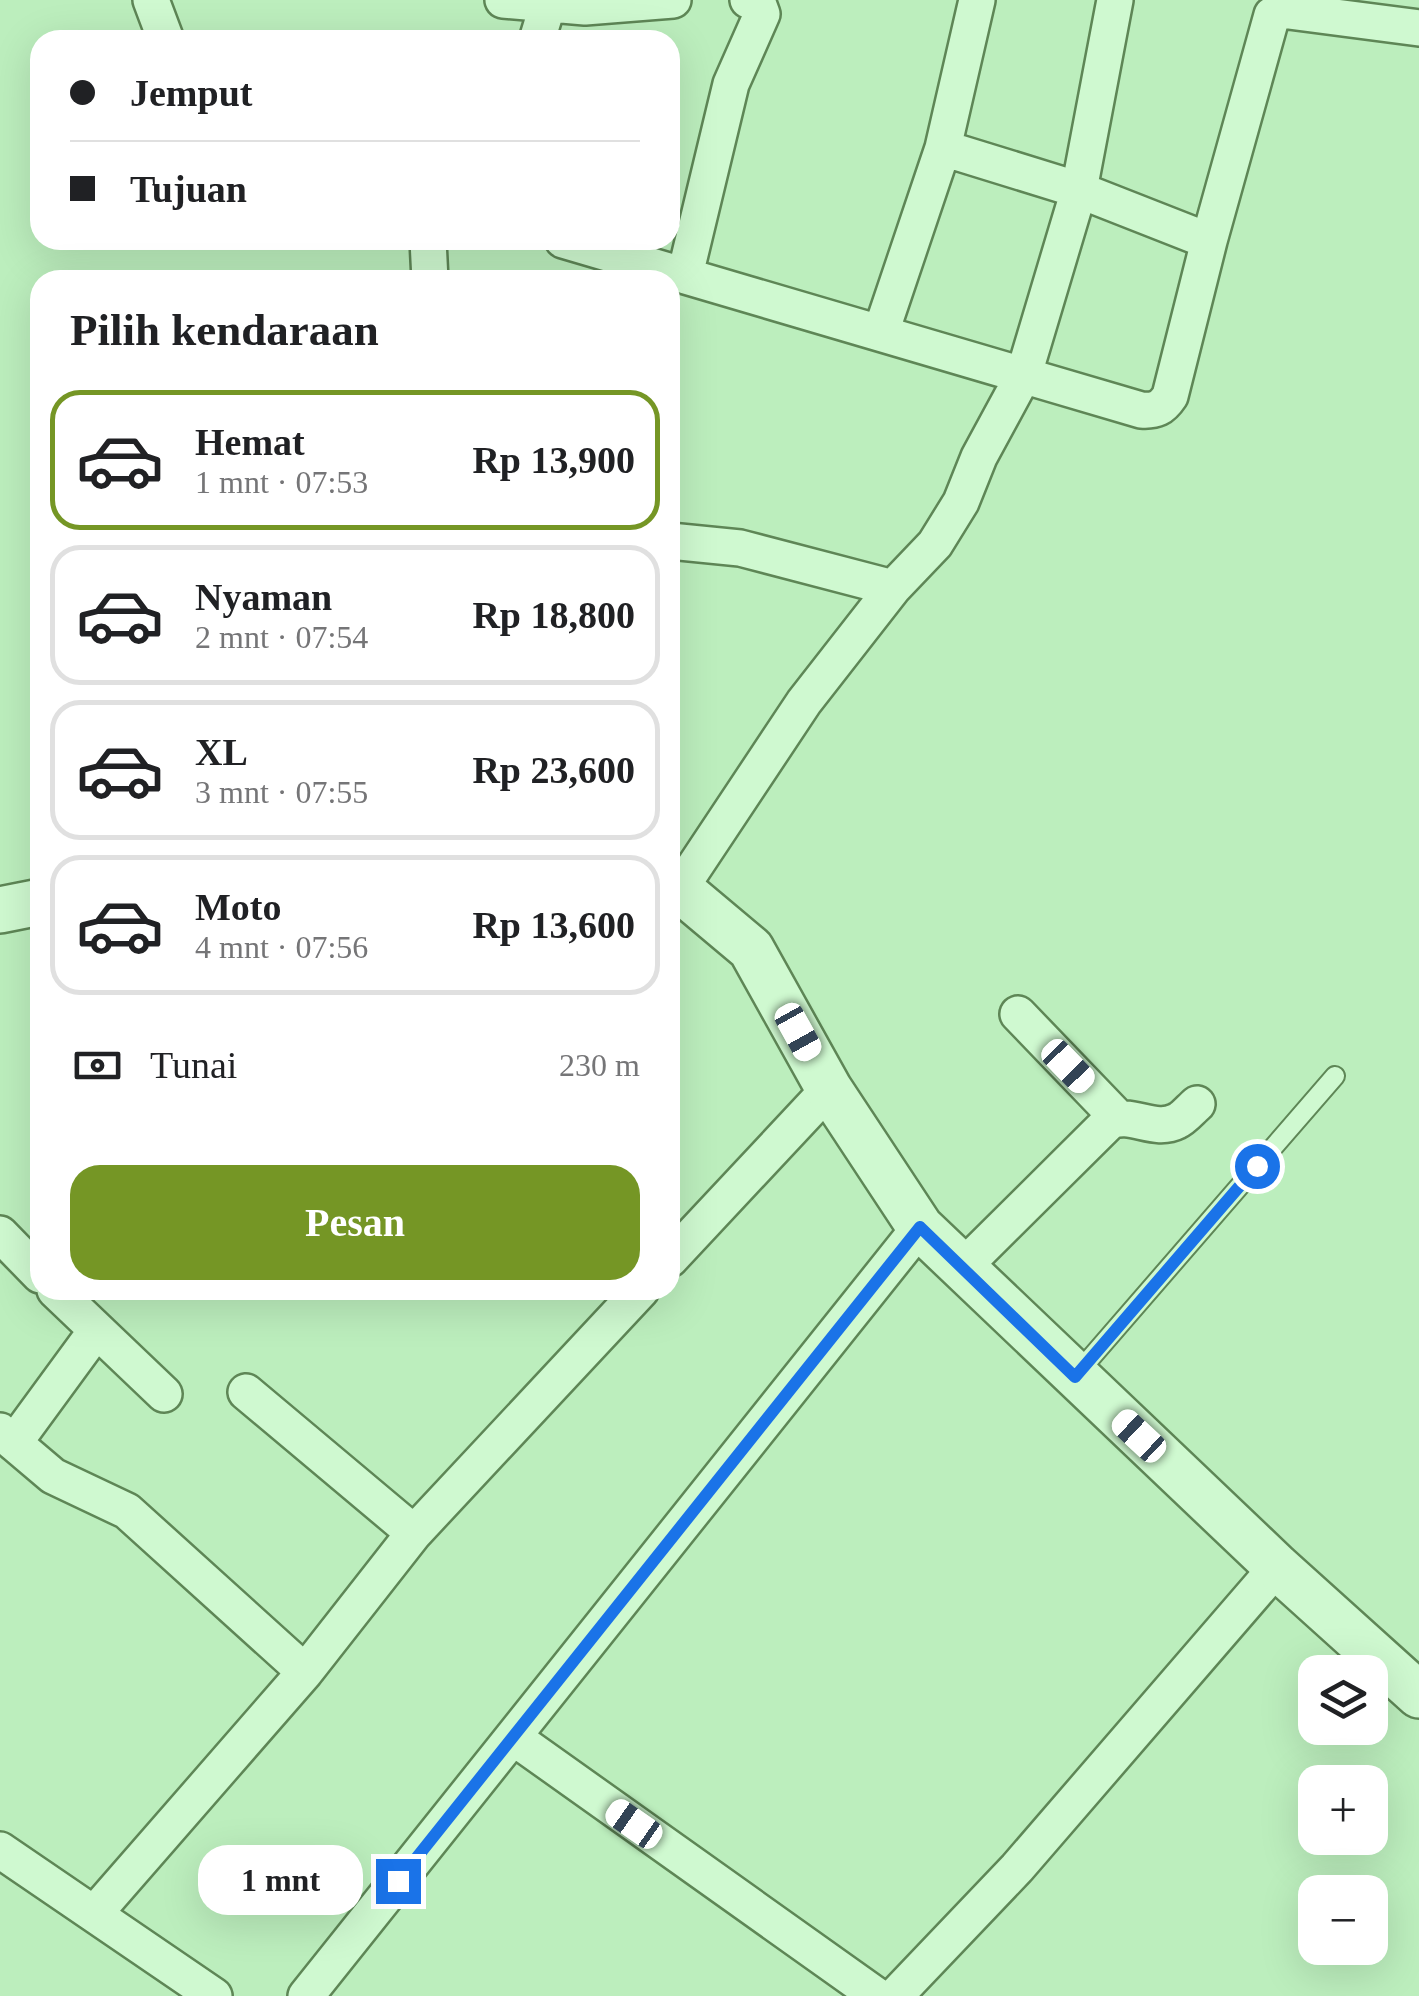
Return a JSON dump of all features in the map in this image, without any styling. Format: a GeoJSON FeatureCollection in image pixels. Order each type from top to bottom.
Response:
{"type":"FeatureCollection","features":[{"type":"Feature","properties":{"kind":"street"},"geometry":{"type":"LineString","coordinates":[[150,0],[162,30]]}},
{"type":"Feature","properties":{"kind":"street"},"geometry":{"type":"LineString","coordinates":[[503,0],[585,7],[673,0]]}},
{"type":"Feature","properties":{"kind":"street"},"geometry":{"type":"LineString","coordinates":[[684,275],[731,84],[762,14],[758,3],[748,0]]}},
{"type":"Feature","properties":{"kind":"street"},"geometry":{"type":"LineString","coordinates":[[881,332],[942,148],[977,0]]}},
{"type":"Feature","properties":{"kind":"street"},"geometry":{"type":"LineString","coordinates":[[680,877],[804,702],[893,588],[935,544],[961,502],[979,457],[1024,374],[1079,190],[1115,0]]}},
{"type":"Feature","properties":{"kind":"street"},"geometry":{"type":"LineString","coordinates":[[540,30],[548,4]]}},
{"type":"Feature","properties":{"kind":"street"},"geometry":{"type":"LineString","coordinates":[[680,274],[1154,411],[1170,396],[1272,15],[1281,10],[1419,28]]}},
{"type":"Feature","properties":{"kind":"street"},"geometry":{"type":"LineString","coordinates":[[942,148],[1079,190],[1209,241]]}},
{"type":"Feature","properties":{"kind":"street"},"geometry":{"type":"LineString","coordinates":[[597,250],[667,270]]}},
{"type":"Feature","properties":{"kind":"street"},"geometry":{"type":"LineString","coordinates":[[680,541],[740,548],[893,588]]}},
{"type":"Feature","properties":{"kind":"street"},"geometry":{"type":"LineString","coordinates":[[680,888],[751,949],[829,1088],[920,1227],[1277,1567],[1419,1695]]}},
{"type":"Feature","properties":{"kind":"street"},"geometry":{"type":"LineString","coordinates":[[0,910],[30,904]]}},
{"type":"Feature","properties":{"kind":"street"},"geometry":{"type":"LineString","coordinates":[[1018,1014],[1118,1118],[1177,1122],[1197,1104]]}},
{"type":"Feature","properties":{"kind":"street"},"geometry":{"type":"LineString","coordinates":[[680,1248],[829,1088]]}},
{"type":"Feature","properties":{"kind":"street"},"geometry":{"type":"LineString","coordinates":[[962,1268],[1074,1156],[1118,1118]]}},
{"type":"Feature","properties":{"kind":"street"},"geometry":{"type":"LineString","coordinates":[[306,1996],[920,1227]]}},
{"type":"Feature","properties":{"kind":"street"},"geometry":{"type":"LineString","coordinates":[[0,1234],[30,1265]]}},
{"type":"Feature","properties":{"kind":"street"},"geometry":{"type":"LineString","coordinates":[[65,1300],[164,1394]]}},
{"type":"Feature","properties":{"kind":"street"},"geometry":{"type":"LineString","coordinates":[[94,1914],[306,1672],[414,1533],[632,1300]]}},
{"type":"Feature","properties":{"kind":"street"},"geometry":{"type":"LineString","coordinates":[[96,1331],[7,1437],[53,1476],[127,1511],[306,1672]]}},
{"type":"Feature","properties":{"kind":"street"},"geometry":{"type":"LineString","coordinates":[[246,1392],[414,1533]]}},
{"type":"Feature","properties":{"kind":"street"},"geometry":{"type":"LineString","coordinates":[[896,1996],[1017,1868],[1277,1567]]}},
{"type":"Feature","properties":{"kind":"street"},"geometry":{"type":"LineString","coordinates":[[513,1737],[877,1996]]}},
{"type":"Feature","properties":{"kind":"street"},"geometry":{"type":"LineString","coordinates":[[0,1850],[214,1996]]}},
{"type":"Feature","properties":{"kind":"lane"},"geometry":{"type":"LineString","coordinates":[[1075,1377],[1335,1076]]}},
{"type":"Feature","properties":{"kind":"route"},"geometry":{"type":"LineString","coordinates":[[398,1881],[920,1227],[1075,1377],[1257,1166]]}}]}
